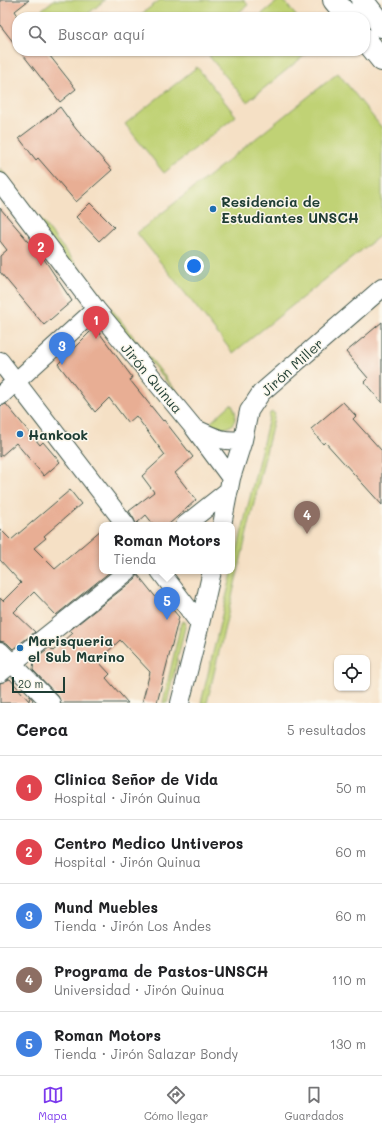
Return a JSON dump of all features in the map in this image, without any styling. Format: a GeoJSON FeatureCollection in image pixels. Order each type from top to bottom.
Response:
{"type":"FeatureCollection","features":[{"type":"Feature","properties":{"kind":"street"},"geometry":{"type":"LineString","coordinates":[[362,0],[382,26]]}},
{"type":"Feature","properties":{"kind":"street"},"geometry":{"type":"LineString","coordinates":[[370,45],[382,60]]}},
{"type":"Feature","properties":{"kind":"street","name":"Jirón Quinua"},"geometry":{"type":"LineString","coordinates":[[0,182],[96,309],[194,428],[230,484]]}},
{"type":"Feature","properties":{"kind":"street","name":"Jirón Miller"},"geometry":{"type":"LineString","coordinates":[[230,484],[243,440],[249,410],[261,393],[382,288]]}},
{"type":"Feature","properties":{"kind":"street"},"geometry":{"type":"LineString","coordinates":[[0,396],[96,309]]}},
{"type":"Feature","properties":{"kind":"street"},"geometry":{"type":"LineString","coordinates":[[0,361],[124,522]]}},
{"type":"Feature","properties":{"kind":"street"},"geometry":{"type":"LineString","coordinates":[[194,428],[213,438],[232,441],[243,440]]}},
{"type":"Feature","properties":{"kind":"street"},"geometry":{"type":"LineString","coordinates":[[188,522],[230,484]]}},
{"type":"Feature","properties":{"kind":"street"},"geometry":{"type":"LineString","coordinates":[[223,522],[230,484]]}},
{"type":"Feature","properties":{"kind":"street"},"geometry":{"type":"LineString","coordinates":[[51,703],[4,662],[124,574]]}},
{"type":"Feature","properties":{"kind":"street"},"geometry":{"type":"LineString","coordinates":[[162,574],[200,624]]}},
{"type":"Feature","properties":{"kind":"street"},"geometry":{"type":"LineString","coordinates":[[180,703],[211,574]]}},
{"type":"Feature","properties":{"kind":"green space"},"geometry":{"type":"Polygon","coordinates":[[[54,0],[105,0],[90,12],[39,12],[54,0]]]}},
{"type":"Feature","properties":{"kind":"green space"},"geometry":{"type":"Polygon","coordinates":[[[160,0],[244,0],[248,5],[239,12],[144,12],[160,0]]]}},
{"type":"Feature","properties":{"kind":"green space"},"geometry":{"type":"Polygon","coordinates":[[[279,0],[283,0],[293,12],[264,12],[279,0]]]}},
{"type":"Feature","properties":{"kind":"green space"},"geometry":{"type":"Polygon","coordinates":[[[209,56],[304,56],[247,102],[209,56]]]}},
{"type":"Feature","properties":{"kind":"green space"},"geometry":{"type":"Polygon","coordinates":[[[197,67],[236,116],[164,173],[125,124],[197,67]]]}},
{"type":"Feature","properties":{"kind":"green space"},"geometry":{"type":"Polygon","coordinates":[[[338,73],[382,128],[382,234],[233,353],[137,233],[338,73]]]}},
{"type":"Feature","properties":{"kind":"green space"},"geometry":{"type":"Polygon","coordinates":[[[0,168],[185,402],[186,405],[0,180],[0,168]]]}},
{"type":"Feature","properties":{"kind":"green space"},"geometry":{"type":"Polygon","coordinates":[[[231,404],[236,414],[232,425],[224,429],[217,428],[210,423],[231,404]]]}},
{"type":"Feature","properties":{"kind":"green space"},"geometry":{"type":"Polygon","coordinates":[[[273,412],[275,414],[207,703],[201,703],[232,574],[235,574],[235,560],[270,413],[273,412]]]}},
{"type":"Feature","properties":{"kind":"green space"},"geometry":{"type":"Polygon","coordinates":[[[184,621],[186,623],[167,703],[163,703],[181,623],[184,621]]]}},
{"type":"Feature","properties":{"kind":"building"},"geometry":{"type":"Polygon","coordinates":[[[0,0],[29,0],[16,12],[12,12],[12,41],[0,25],[0,0]]]}},
{"type":"Feature","properties":{"kind":"building"},"geometry":{"type":"Polygon","coordinates":[[[24,56],[50,56],[76,89],[60,102],[24,56]]]}},
{"type":"Feature","properties":{"kind":"building"},"geometry":{"type":"Polygon","coordinates":[[[60,107],[76,129],[112,170],[76,202],[38,158],[36,160],[19,138],[60,107]]]}},
{"type":"Feature","properties":{"kind":"building"},"geometry":{"type":"Polygon","coordinates":[[[90,203],[114,227],[99,241],[76,217],[90,203]]]}},
{"type":"Feature","properties":{"kind":"building"},"geometry":{"type":"Polygon","coordinates":[[[0,208],[34,248],[36,247],[72,301],[44,325],[0,272],[0,256],[7,250],[0,241],[0,208]]]}},
{"type":"Feature","properties":{"kind":"building"},"geometry":{"type":"Polygon","coordinates":[[[382,322],[382,403],[364,382],[368,378],[346,352],[382,322]]]}},
{"type":"Feature","properties":{"kind":"building"},"geometry":{"type":"Polygon","coordinates":[[[95,327],[132,377],[130,380],[193,457],[175,473],[196,500],[171,522],[152,522],[146,515],[138,522],[135,522],[129,511],[154,492],[142,476],[165,455],[136,416],[128,423],[109,398],[95,412],[58,364],[95,327]]]}},
{"type":"Feature","properties":{"kind":"building"},"geometry":{"type":"Polygon","coordinates":[[[343,402],[356,416],[353,419],[382,451],[382,505],[325,442],[323,444],[311,429],[343,402]]]}},
{"type":"Feature","properties":{"kind":"building"},"geometry":{"type":"Polygon","coordinates":[[[6,404],[40,445],[43,442],[60,462],[44,476],[16,443],[0,457],[0,406],[6,404]]]}},
{"type":"Feature","properties":{"kind":"building"},"geometry":{"type":"Polygon","coordinates":[[[70,490],[81,504],[44,536],[46,538],[34,548],[55,569],[99,532],[99,574],[107,574],[56,615],[34,592],[14,612],[35,632],[13,649],[7,643],[0,641],[0,598],[3,601],[21,583],[0,560],[0,529],[11,540],[70,490]]]}},
{"type":"Feature","properties":{"kind":"building"},"geometry":{"type":"Polygon","coordinates":[[[138,575],[158,600],[162,597],[179,617],[157,703],[142,703],[150,672],[120,640],[98,661],[110,674],[106,678],[128,703],[61,703],[58,696],[33,670],[34,659],[50,647],[53,651],[73,633],[70,630],[135,579],[138,575]]]}},
{"type":"Feature","properties":{"kind":"building"},"geometry":{"type":"Polygon","coordinates":[[[10,679],[29,701],[30,696],[33,700],[31,703],[0,703],[0,683],[10,679]]]}},
{"type":"Feature","properties":{"kind":"place","name":"Residencia de Estudiantes UNSCH"},"geometry":{"type":"Point","coordinates":[213,209]}},
{"type":"Feature","properties":{"kind":"place","name":"Centro Medico Untiveros"},"geometry":{"type":"Point","coordinates":[41,266]}},
{"type":"Feature","properties":{"kind":"place","name":"Clinica Señor de Vida"},"geometry":{"type":"Point","coordinates":[96,339]}},
{"type":"Feature","properties":{"kind":"place","name":"Mund Muebles"},"geometry":{"type":"Point","coordinates":[62,365]}},
{"type":"Feature","properties":{"kind":"place","name":"Hankook"},"geometry":{"type":"Point","coordinates":[20,434]}},
{"type":"Feature","properties":{"kind":"place","name":"Programa de Pastos-UNSCH"},"geometry":{"type":"Point","coordinates":[307,534]}},
{"type":"Feature","properties":{"kind":"place","name":"Roman Motors"},"geometry":{"type":"Point","coordinates":[167,620]}},
{"type":"Feature","properties":{"kind":"place","name":"Marisqueria el Sub Marino"},"geometry":{"type":"Point","coordinates":[20,648]}}]}
